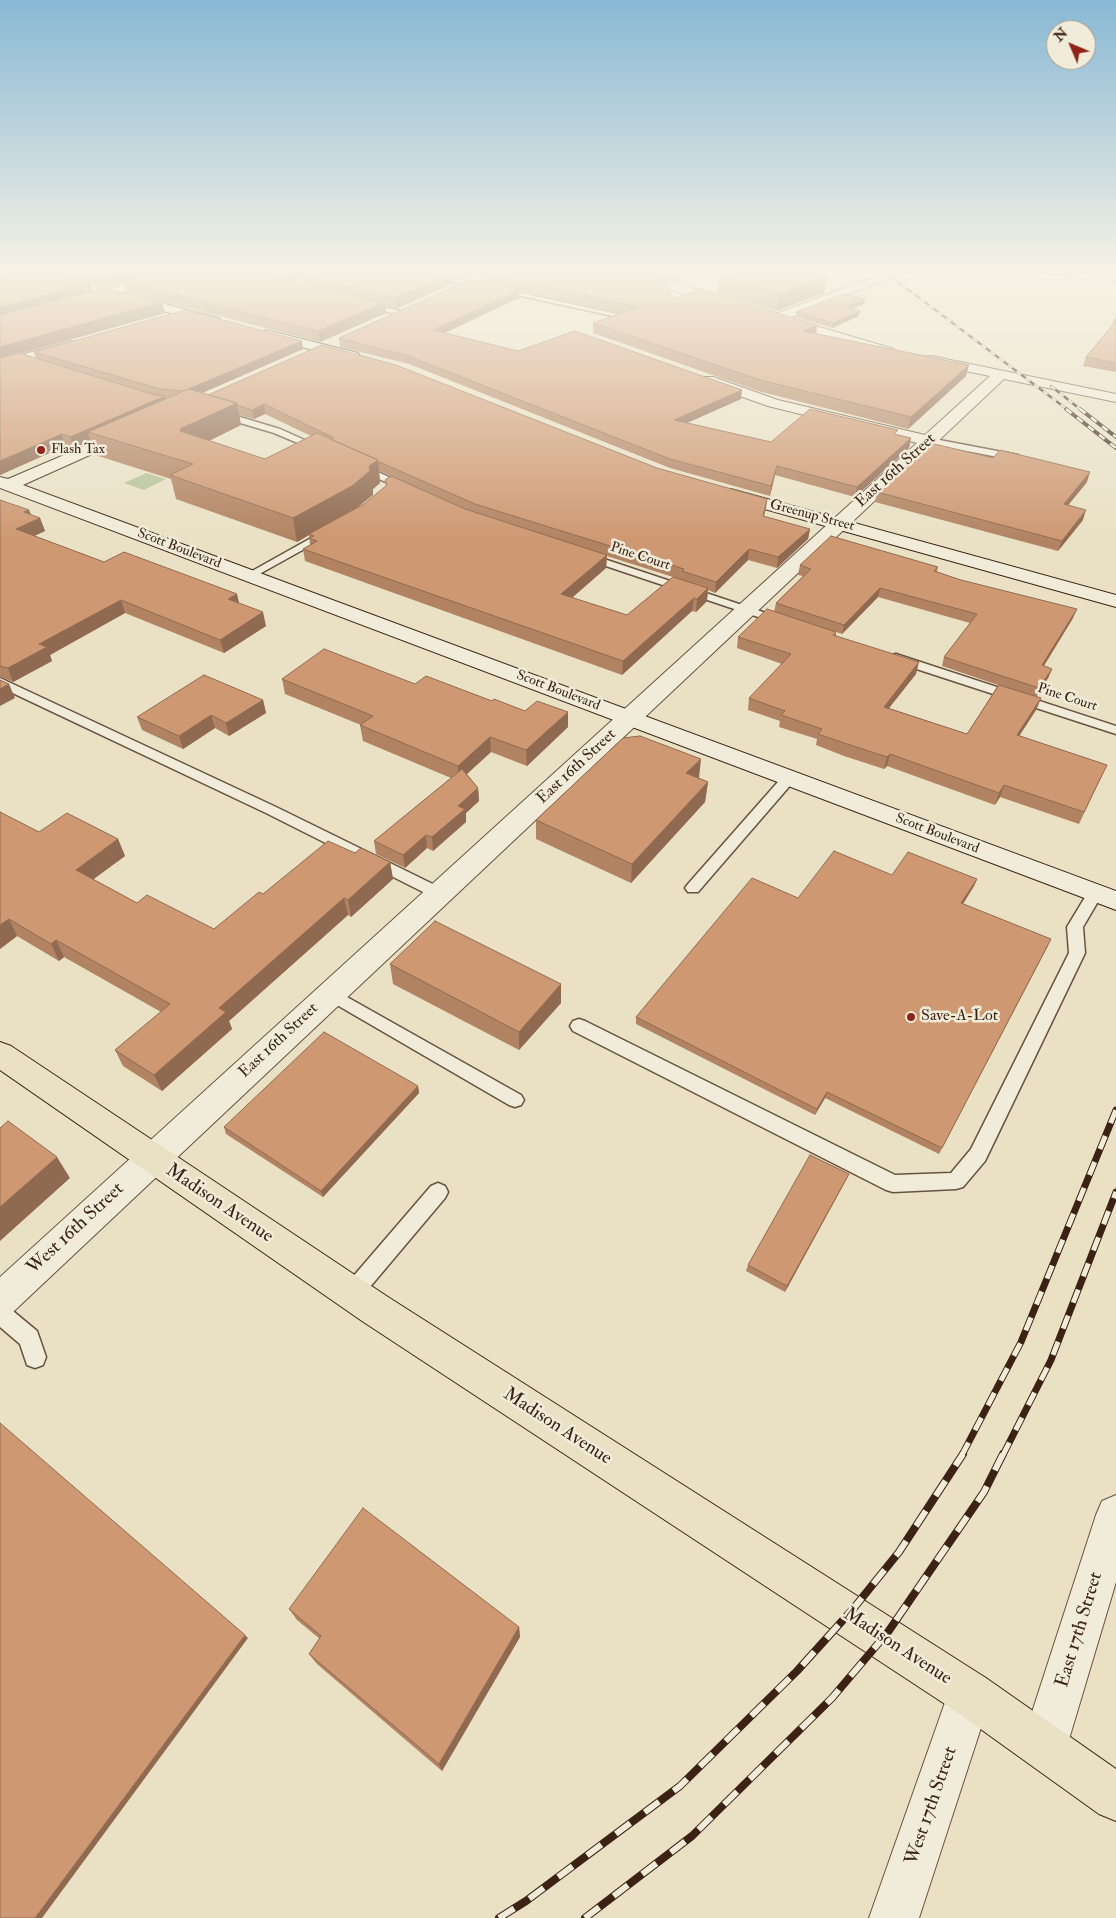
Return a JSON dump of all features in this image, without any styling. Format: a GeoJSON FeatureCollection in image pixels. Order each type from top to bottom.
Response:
{"type":"FeatureCollection","features":[{"type":"Feature","properties":{"kind":"main road","name":"Madison Avenue"},"geometry":{"type":"LineString","coordinates":[[0,1054],[352,1294],[970,1694],[1116,1797]]}},
{"type":"Feature","properties":{"kind":"street"},"geometry":{"type":"LineString","coordinates":[[0,365],[12,362]]}},
{"type":"Feature","properties":{"kind":"street"},"geometry":{"type":"LineString","coordinates":[[939,362],[1116,398]]}},
{"type":"Feature","properties":{"kind":"street","name":"East 16th Street"},"geometry":{"type":"LineString","coordinates":[[152,1158],[1001,374]]}},
{"type":"Feature","properties":{"kind":"street"},"geometry":{"type":"LineString","coordinates":[[698,376],[773,403],[929,441]]}},
{"type":"Feature","properties":{"kind":"street"},"geometry":{"type":"LineString","coordinates":[[3,485],[140,428]]}},
{"type":"Feature","properties":{"kind":"street","name":"Scott Boulevard"},"geometry":{"type":"LineString","coordinates":[[3,485],[250,575],[1116,901]]}},
{"type":"Feature","properties":{"kind":"street","name":"Greenup Street"},"geometry":{"type":"LineString","coordinates":[[713,489],[1116,601]]}},
{"type":"Feature","properties":{"kind":"street","name":"West 16th Street"},"geometry":{"type":"LineString","coordinates":[[0,1300],[152,1158]]}},
{"type":"Feature","properties":{"kind":"street","name":"East 17th Street"},"geometry":{"type":"LineString","coordinates":[[1044,1746],[1116,1514]]}},
{"type":"Feature","properties":{"kind":"street","name":"West 17th Street"},"geometry":{"type":"LineString","coordinates":[[894,1918],[970,1694]]}},
{"type":"Feature","properties":{"kind":"lane"},"geometry":{"type":"LineString","coordinates":[[29,362],[40,365]]}},
{"type":"Feature","properties":{"kind":"lane"},"geometry":{"type":"LineString","coordinates":[[208,410],[277,431],[329,453]]}},
{"type":"Feature","properties":{"kind":"lane"},"geometry":{"type":"LineString","coordinates":[[929,441],[1027,460]]}},
{"type":"Feature","properties":{"kind":"lane"},"geometry":{"type":"LineString","coordinates":[[294,452],[311,445]]}},
{"type":"Feature","properties":{"kind":"lane"},"geometry":{"type":"LineString","coordinates":[[347,461],[415,492]]}},
{"type":"Feature","properties":{"kind":"lane"},"geometry":{"type":"LineString","coordinates":[[378,491],[392,482]]}},
{"type":"Feature","properties":{"kind":"lane"},"geometry":{"type":"LineString","coordinates":[[250,575],[335,527]]}},
{"type":"Feature","properties":{"kind":"lane","name":"Pine Court"},"geometry":{"type":"LineString","coordinates":[[579,553],[791,624]]}},
{"type":"Feature","properties":{"kind":"lane","name":"Pine Court"},"geometry":{"type":"LineString","coordinates":[[884,654],[1116,730]]}},
{"type":"Feature","properties":{"kind":"lane"},"geometry":{"type":"LineString","coordinates":[[0,682],[271,810],[440,894]]}},
{"type":"Feature","properties":{"kind":"lane"},"geometry":{"type":"LineString","coordinates":[[693,888],[789,778]]}},
{"type":"Feature","properties":{"kind":"lane"},"geometry":{"type":"LineString","coordinates":[[579,1026],[893,1184],[956,1182],[978,1155],[1077,952],[1074,927],[1095,893]]}},
{"type":"Feature","properties":{"kind":"lane"},"geometry":{"type":"LineString","coordinates":[[331,994],[515,1100]]}},
{"type":"Feature","properties":{"kind":"lane"},"geometry":{"type":"LineString","coordinates":[[352,1294],[438,1192]]}},
{"type":"Feature","properties":{"kind":"lane"},"geometry":{"type":"LineString","coordinates":[[0,1313],[29,1338],[35,1357]]}},
{"type":"Feature","properties":{"kind":"green space"},"geometry":{"type":"Polygon","coordinates":[[[146,473],[166,479],[144,490],[124,483],[146,473]]]}},
{"type":"Feature","properties":{"kind":"building"},"geometry":{"type":"Polygon","coordinates":[[[0,362],[47,362],[155,395],[165,396],[70,437],[62,434],[0,461],[0,362]]]}},
{"type":"Feature","properties":{"kind":"building"},"geometry":{"type":"Polygon","coordinates":[[[66,362],[254,362],[184,391],[160,389],[66,362]]]}},
{"type":"Feature","properties":{"kind":"building"},"geometry":{"type":"Polygon","coordinates":[[[284,362],[383,362],[657,468],[767,499],[763,516],[810,529],[778,557],[749,549],[716,582],[682,571],[684,569],[475,504],[332,440],[334,438],[264,404],[252,410],[237,405],[237,403],[208,395],[284,362]]]}},
{"type":"Feature","properties":{"kind":"building"},"geometry":{"type":"Polygon","coordinates":[[[422,362],[661,362],[742,390],[674,420],[771,442],[810,409],[898,430],[894,434],[911,438],[857,487],[777,466],[771,486],[670,459],[422,362]]]}},
{"type":"Feature","properties":{"kind":"building"},"geometry":{"type":"Polygon","coordinates":[[[706,362],[952,362],[969,365],[911,417],[760,380],[706,362]]]}},
{"type":"Feature","properties":{"kind":"building"},"geometry":{"type":"Polygon","coordinates":[[[189,389],[237,403],[180,429],[184,430],[180,431],[265,459],[317,433],[378,460],[369,466],[370,471],[352,486],[293,518],[170,475],[193,464],[88,432],[189,389]]]}},
{"type":"Feature","properties":{"kind":"building"},"geometry":{"type":"Polygon","coordinates":[[[930,443],[993,458],[1000,450],[1090,472],[1064,504],[1086,510],[1062,541],[877,492],[930,443]]]}},
{"type":"Feature","properties":{"kind":"building"},"geometry":{"type":"Polygon","coordinates":[[[391,476],[465,509],[607,555],[561,594],[627,615],[673,577],[708,588],[697,599],[694,598],[623,661],[303,549],[317,541],[309,538],[314,536],[309,534],[364,504],[387,485],[385,480],[391,476]]]}},
{"type":"Feature","properties":{"kind":"building"},"geometry":{"type":"Polygon","coordinates":[[[0,500],[29,510],[24,512],[40,518],[16,529],[104,562],[124,552],[237,594],[228,599],[263,612],[220,640],[121,600],[39,644],[47,647],[8,668],[0,666],[0,500]]]}},
{"type":"Feature","properties":{"kind":"building"},"geometry":{"type":"Polygon","coordinates":[[[831,536],[938,567],[934,571],[961,580],[1077,609],[1042,665],[1052,669],[1039,688],[944,657],[977,614],[880,588],[844,625],[776,603],[811,569],[800,565],[831,536]]]}},
{"type":"Feature","properties":{"kind":"building"},"geometry":{"type":"Polygon","coordinates":[[[767,609],[836,632],[833,635],[919,662],[884,707],[967,734],[999,685],[1041,698],[1017,735],[1107,765],[1084,812],[1004,785],[999,793],[890,754],[887,757],[847,744],[818,734],[822,729],[781,715],[785,711],[749,698],[791,654],[738,637],[767,609]]]}},
{"type":"Feature","properties":{"kind":"building"},"geometry":{"type":"Polygon","coordinates":[[[324,649],[415,684],[426,676],[492,701],[494,699],[525,711],[537,701],[568,712],[526,750],[490,737],[458,766],[360,725],[373,716],[282,679],[324,649]]]}},
{"type":"Feature","properties":{"kind":"building"},"geometry":{"type":"Polygon","coordinates":[[[204,675],[263,700],[226,723],[211,715],[179,736],[137,717],[204,675]]]}},
{"type":"Feature","properties":{"kind":"building"},"geometry":{"type":"Polygon","coordinates":[[[0,680],[9,684],[0,689],[0,680]]]}},
{"type":"Feature","properties":{"kind":"building"},"geometry":{"type":"Polygon","coordinates":[[[640,736],[701,759],[686,773],[708,782],[632,864],[536,820],[623,738],[640,736]]]}},
{"type":"Feature","properties":{"kind":"building"},"geometry":{"type":"Polygon","coordinates":[[[462,769],[478,788],[458,806],[465,809],[432,837],[426,835],[403,855],[374,841],[462,769]]]}},
{"type":"Feature","properties":{"kind":"building"},"geometry":{"type":"Polygon","coordinates":[[[0,812],[39,832],[67,813],[118,839],[76,870],[137,903],[147,895],[214,929],[259,892],[263,894],[328,841],[355,853],[361,848],[390,862],[348,900],[344,898],[219,1008],[226,1012],[154,1075],[115,1050],[170,1004],[56,940],[51,944],[9,919],[0,925],[0,812]]]}},
{"type":"Feature","properties":{"kind":"building"},"geometry":{"type":"Polygon","coordinates":[[[834,851],[892,875],[908,852],[977,879],[961,903],[1051,939],[942,1148],[827,1092],[817,1109],[636,1017],[752,878],[798,898],[834,851]]]}},
{"type":"Feature","properties":{"kind":"building"},"geometry":{"type":"Polygon","coordinates":[[[435,921],[561,984],[519,1032],[390,964],[435,921]]]}},
{"type":"Feature","properties":{"kind":"building"},"geometry":{"type":"Polygon","coordinates":[[[324,1032],[418,1086],[321,1191],[224,1127],[324,1032]]]}},
{"type":"Feature","properties":{"kind":"building"},"geometry":{"type":"Polygon","coordinates":[[[8,1121],[57,1157],[0,1207],[0,1128],[8,1121]]]}},
{"type":"Feature","properties":{"kind":"building"},"geometry":{"type":"Polygon","coordinates":[[[810,1155],[849,1174],[787,1286],[748,1265],[810,1155]]]}},
{"type":"Feature","properties":{"kind":"building"},"geometry":{"type":"Polygon","coordinates":[[[0,1423],[245,1635],[35,1918],[0,1918],[0,1423]]]}},
{"type":"Feature","properties":{"kind":"building"},"geometry":{"type":"Polygon","coordinates":[[[363,1508],[519,1627],[439,1764],[309,1654],[321,1636],[289,1609],[363,1508]]]}},
{"type":"Feature","properties":{"kind":"railway"},"geometry":{"type":"LineString","coordinates":[[1004,362],[1068,410]]}},
{"type":"Feature","properties":{"kind":"railway"},"geometry":{"type":"LineString","coordinates":[[1051,386],[1081,410]]}},
{"type":"Feature","properties":{"kind":"railway"},"geometry":{"type":"LineString","coordinates":[[1066,409],[1116,448]]}},
{"type":"Feature","properties":{"kind":"railway"},"geometry":{"type":"LineString","coordinates":[[1080,409],[1116,437]]}},
{"type":"Feature","properties":{"kind":"railway"},"geometry":{"type":"LineString","coordinates":[[962,1455],[1021,1342],[1116,1110]]}},
{"type":"Feature","properties":{"kind":"railway"},"geometry":{"type":"LineString","coordinates":[[1003,1455],[1051,1360],[1116,1192]]}},
{"type":"Feature","properties":{"kind":"railway"},"geometry":{"type":"LineString","coordinates":[[499,1918],[526,1901],[680,1786],[797,1671],[853,1609],[899,1552],[963,1454]]}},
{"type":"Feature","properties":{"kind":"railway"},"geometry":{"type":"LineString","coordinates":[[585,1918],[692,1836],[832,1698],[888,1632],[984,1492],[1003,1454]]}},
{"type":"Feature","properties":{"kind":"place","name":"Flash Tax"},"geometry":{"type":"Point","coordinates":[41,450]}},
{"type":"Feature","properties":{"kind":"place","name":"Save-A-Lot"},"geometry":{"type":"Point","coordinates":[911,1017]}}]}
